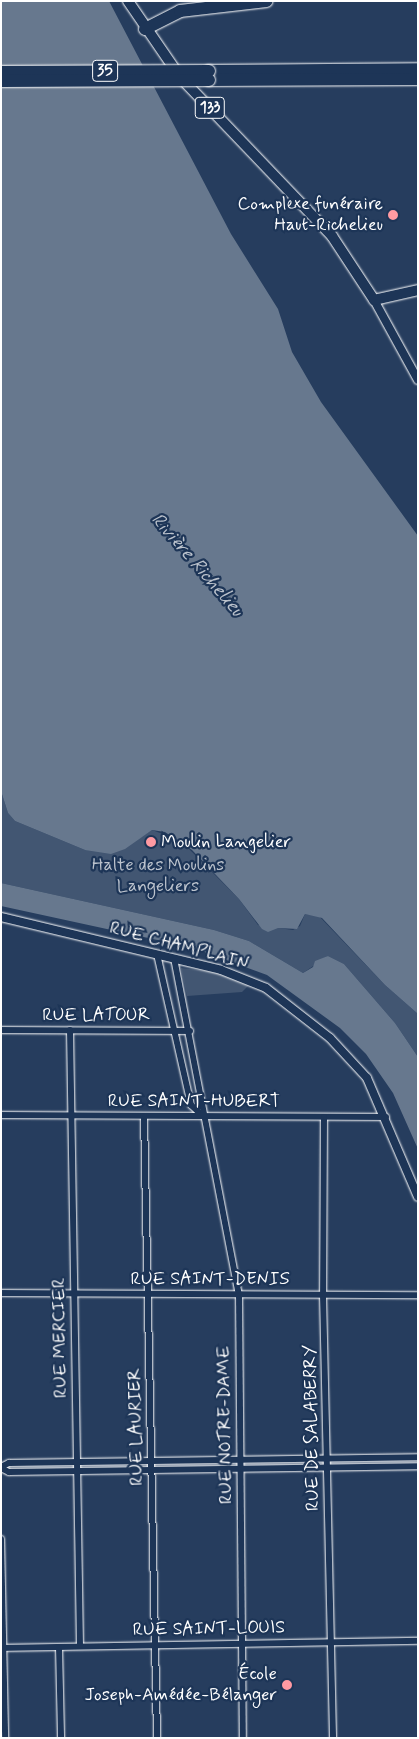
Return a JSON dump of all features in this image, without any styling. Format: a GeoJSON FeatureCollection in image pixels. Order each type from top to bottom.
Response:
{"type":"FeatureCollection","features":[{"type":"Feature","properties":{"kind":"highway"},"geometry":{"type":"LineString","coordinates":[[145,29],[180,11],[266,1]]}},
{"type":"Feature","properties":{"kind":"highway","name":"35"},"geometry":{"type":"LineString","coordinates":[[1,81],[418,69]]}},
{"type":"Feature","properties":{"kind":"highway","name":"35"},"geometry":{"type":"LineString","coordinates":[[1,72],[418,79]]}},
{"type":"Feature","properties":{"kind":"main road","name":"133"},"geometry":{"type":"LineString","coordinates":[[128,1],[145,29],[180,77],[329,233],[374,300]]}},
{"type":"Feature","properties":{"kind":"main road"},"geometry":{"type":"LineString","coordinates":[[374,300],[418,290]]}},
{"type":"Feature","properties":{"kind":"street"},"geometry":{"type":"LineString","coordinates":[[374,300],[418,380]]}},
{"type":"Feature","properties":{"kind":"street","name":"RUE CHAMPLAIN"},"geometry":{"type":"LineString","coordinates":[[1,917],[245,977],[291,1007],[354,1061],[367,1078],[386,1117],[418,1196]]}},
{"type":"Feature","properties":{"kind":"street","name":"RUE NOTRE-DAME"},"geometry":{"type":"LineString","coordinates":[[157,954],[176,1030],[191,1105],[203,1116]]}},
{"type":"Feature","properties":{"kind":"street","name":"RUE NOTRE-DAME"},"geometry":{"type":"LineString","coordinates":[[174,958],[190,1030],[204,1103],[203,1116],[239,1294],[243,1738]]}},
{"type":"Feature","properties":{"kind":"street","name":"RUE LATOUR"},"geometry":{"type":"LineString","coordinates":[[1,1030],[190,1030]]}},
{"type":"Feature","properties":{"kind":"street","name":"RUE MERCIER"},"geometry":{"type":"LineString","coordinates":[[70,1030],[80,1646]]}},
{"type":"Feature","properties":{"kind":"street","name":"RUE SAINT-HUBERT"},"geometry":{"type":"LineString","coordinates":[[1,1114],[386,1117]]}},
{"type":"Feature","properties":{"kind":"street","name":"RUE LAURIER"},"geometry":{"type":"LineString","coordinates":[[144,1116],[157,1738]]}},
{"type":"Feature","properties":{"kind":"street","name":"RUE DE SALABERRY"},"geometry":{"type":"LineString","coordinates":[[324,1117],[324,1295],[333,1738]]}},
{"type":"Feature","properties":{"kind":"street","name":"RUE SAINT-DENIS"},"geometry":{"type":"LineString","coordinates":[[1,1293],[418,1296]]}},
{"type":"Feature","properties":{"kind":"street"},"geometry":{"type":"LineString","coordinates":[[1,1467],[9,1472],[241,1468],[418,1457]]}},
{"type":"Feature","properties":{"kind":"street"},"geometry":{"type":"LineString","coordinates":[[1,1467],[9,1463],[241,1460],[418,1466]]}},
{"type":"Feature","properties":{"kind":"street"},"geometry":{"type":"LineString","coordinates":[[1,1539],[5,1738]]}},
{"type":"Feature","properties":{"kind":"street","name":"RUE SAINT-LOUIS"},"geometry":{"type":"LineString","coordinates":[[2,1648],[418,1641]]}},
{"type":"Feature","properties":{"kind":"street"},"geometry":{"type":"LineString","coordinates":[[59,1647],[61,1738]]}},
{"type":"Feature","properties":{"kind":"green space","name":"Halte des Moulins Langeliers"},"geometry":{"type":"Polygon","coordinates":[[[1,791],[8,813],[15,821],[85,850],[141,837],[152,830],[181,841],[239,899],[258,925],[293,930],[300,926],[305,914],[318,915],[385,985],[418,1014],[418,1057],[395,1023],[344,964],[328,956],[303,973],[249,941],[214,930],[1,883],[1,791]]]}},
{"type":"Feature","properties":{"kind":"green space"},"geometry":{"type":"Polygon","coordinates":[[[181,968],[216,972],[249,985],[242,992],[187,996],[181,968]]]}},
{"type":"Feature","properties":{"kind":"water","name":"Rivière Richelieu"},"geometry":{"type":"Polygon","coordinates":[[[1,1],[109,1],[231,234],[278,309],[292,352],[321,402],[418,536],[418,1014],[385,985],[322,918],[305,914],[297,929],[278,928],[268,932],[262,929],[239,899],[192,850],[165,832],[152,830],[125,849],[111,854],[85,850],[15,821],[8,813],[1,791],[1,1]]]}},
{"type":"Feature","properties":{"kind":"water"},"geometry":{"type":"Polygon","coordinates":[[[1,883],[214,930],[249,941],[303,973],[313,967],[315,961],[328,956],[344,964],[395,1023],[418,1057],[418,1149],[393,1093],[366,1054],[340,1028],[267,975],[172,940],[162,941],[1,906],[1,883]]]}},
{"type":"Feature","properties":{"kind":"place","name":"Complexe funéraire Haut-Richelieu"},"geometry":{"type":"Point","coordinates":[393,215]}},
{"type":"Feature","properties":{"kind":"place","name":"Moulin Langelier"},"geometry":{"type":"Point","coordinates":[151,842]}},
{"type":"Feature","properties":{"kind":"place","name":"École Joseph-Amédée-Bélanger"},"geometry":{"type":"Point","coordinates":[287,1685]}}]}
